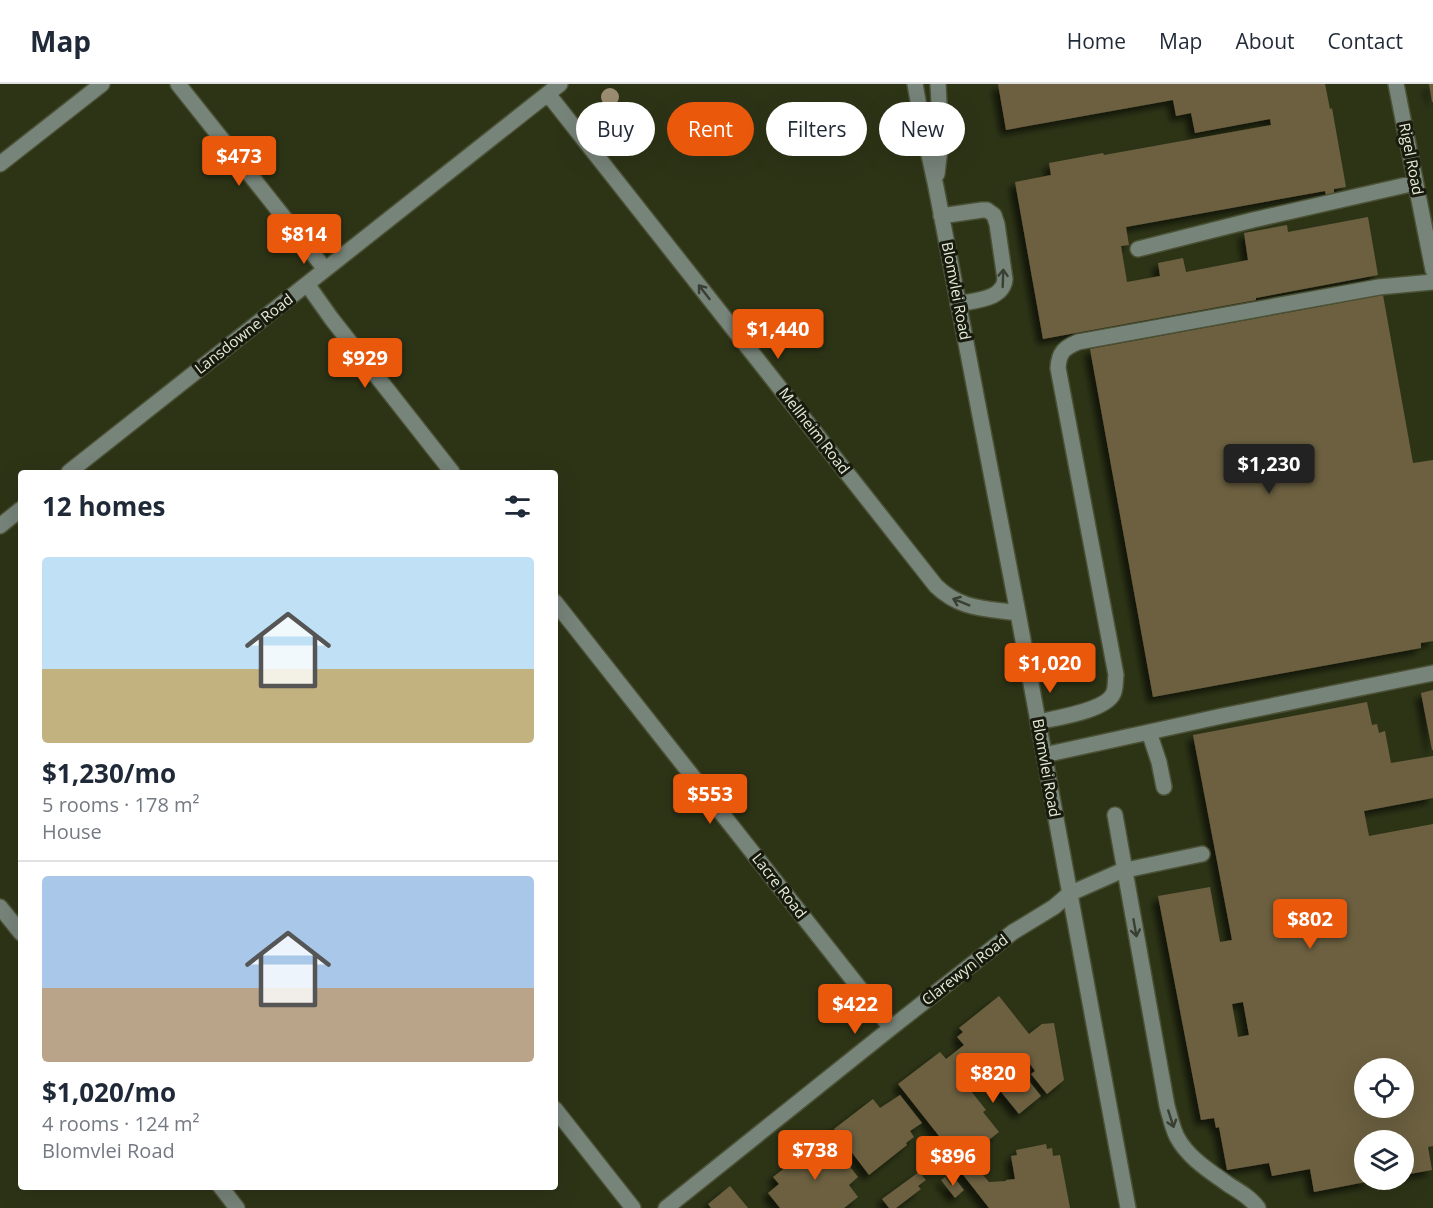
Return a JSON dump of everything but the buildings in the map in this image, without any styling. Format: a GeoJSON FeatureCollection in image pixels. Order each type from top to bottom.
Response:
{"type":"FeatureCollection","features":[{"type":"Feature","properties":{"kind":"street"},"geometry":{"type":"LineString","coordinates":[[0,164],[102,84]]}},
{"type":"Feature","properties":{"kind":"street"},"geometry":{"type":"LineString","coordinates":[[178,84],[325,269]]}},
{"type":"Feature","properties":{"kind":"street","name":"Lansdowne Road"},"geometry":{"type":"LineString","coordinates":[[72,470],[560,84]]}},
{"type":"Feature","properties":{"kind":"street","name":"Blomvlei Road"},"geometry":{"type":"LineString","coordinates":[[915,84],[1018,613],[1128,1208]]}},
{"type":"Feature","properties":{"kind":"street","name":"Blomvlei Road"},"geometry":{"type":"LineString","coordinates":[[936,187],[941,140],[938,84]]}},
{"type":"Feature","properties":{"kind":"street","name":"Rigel Road"},"geometry":{"type":"LineString","coordinates":[[1396,84],[1433,270]]}},
{"type":"Feature","properties":{"kind":"street","name":"Mellheim Road"},"geometry":{"type":"LineString","coordinates":[[548,94],[936,586],[960,603],[1018,613]]}},
{"type":"Feature","properties":{"kind":"street"},"geometry":{"type":"LineString","coordinates":[[1138,249],[1415,183]]}},
{"type":"Feature","properties":{"kind":"street"},"geometry":{"type":"LineString","coordinates":[[941,216],[987,210],[994,214],[997,224],[1005,279],[1003,287],[996,295],[958,304]]}},
{"type":"Feature","properties":{"kind":"street"},"geometry":{"type":"LineString","coordinates":[[1038,722],[1083,712],[1107,701],[1114,694],[1116,675],[1058,368],[1058,359],[1065,348],[1078,342],[1379,287],[1433,282]]}},
{"type":"Feature","properties":{"kind":"street"},"geometry":{"type":"LineString","coordinates":[[307,284],[331,318],[451,470]]}},
{"type":"Feature","properties":{"kind":"street"},"geometry":{"type":"LineString","coordinates":[[0,526],[18,512]]}},
{"type":"Feature","properties":{"kind":"street","name":"Lacre Road"},"geometry":{"type":"LineString","coordinates":[[558,606],[891,1028]]}},
{"type":"Feature","properties":{"kind":"street"},"geometry":{"type":"LineString","coordinates":[[1044,755],[1433,673]]}},
{"type":"Feature","properties":{"kind":"street"},"geometry":{"type":"LineString","coordinates":[[1149,732],[1164,787]]}},
{"type":"Feature","properties":{"kind":"street"},"geometry":{"type":"LineString","coordinates":[[1115,815],[1167,1106],[1178,1138],[1189,1153],[1206,1169],[1250,1199],[1258,1208]]}},
{"type":"Feature","properties":{"kind":"street","name":"Clarewyn Road"},"geometry":{"type":"LineString","coordinates":[[666,1208],[1013,932],[1069,894],[1125,870],[1202,854]]}},
{"type":"Feature","properties":{"kind":"street"},"geometry":{"type":"LineString","coordinates":[[0,907],[18,929]]}},
{"type":"Feature","properties":{"kind":"street"},"geometry":{"type":"LineString","coordinates":[[558,1112],[633,1208]]}},
{"type":"Feature","properties":{"kind":"street"},"geometry":{"type":"LineString","coordinates":[[223,1190],[237,1208]]}}]}
